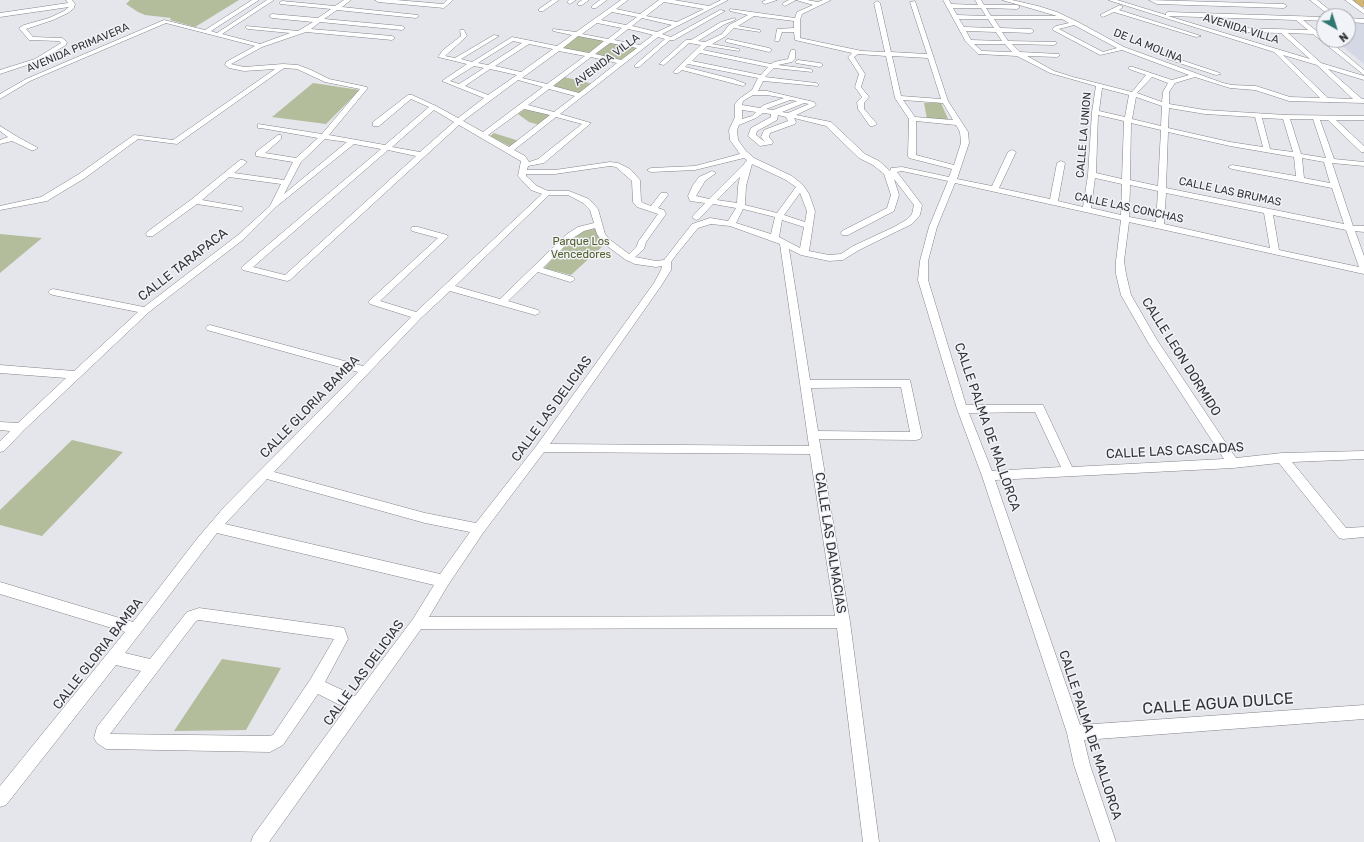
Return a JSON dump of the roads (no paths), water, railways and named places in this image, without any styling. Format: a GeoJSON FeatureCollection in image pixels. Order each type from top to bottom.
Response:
{"type":"FeatureCollection","features":[{"type":"Feature","properties":{"kind":"highway"},"geometry":{"type":"LineString","coordinates":[[1358,0],[1364,4]]}},
{"type":"Feature","properties":{"kind":"street"},"geometry":{"type":"LineString","coordinates":[[205,32],[256,0]]}},
{"type":"Feature","properties":{"kind":"street"},"geometry":{"type":"LineString","coordinates":[[217,35],[270,0]]}},
{"type":"Feature","properties":{"kind":"street"},"geometry":{"type":"LineString","coordinates":[[306,5],[314,0]]}},
{"type":"Feature","properties":{"kind":"street"},"geometry":{"type":"LineString","coordinates":[[283,66],[248,69],[236,68],[228,65],[228,63],[260,46],[303,31],[348,0]]}},
{"type":"Feature","properties":{"kind":"street"},"geometry":{"type":"LineString","coordinates":[[382,0],[444,6],[449,1]]}},
{"type":"Feature","properties":{"kind":"street"},"geometry":{"type":"LineString","coordinates":[[431,0],[449,1]]}},
{"type":"Feature","properties":{"kind":"street"},"geometry":{"type":"LineString","coordinates":[[541,10],[556,0]]}},
{"type":"Feature","properties":{"kind":"street"},"geometry":{"type":"LineString","coordinates":[[580,4],[586,0]]}},
{"type":"Feature","properties":{"kind":"street"},"geometry":{"type":"LineString","coordinates":[[594,7],[604,0]]}},
{"type":"Feature","properties":{"kind":"street"},"geometry":{"type":"LineString","coordinates":[[434,107],[246,268],[287,278],[459,121],[625,0]]}},
{"type":"Feature","properties":{"kind":"street"},"geometry":{"type":"LineString","coordinates":[[484,135],[663,0],[710,8]]}},
{"type":"Feature","properties":{"kind":"street","name":"AVENIDA VILLA"},"geometry":{"type":"LineString","coordinates":[[510,150],[658,34],[725,0]]}},
{"type":"Feature","properties":{"kind":"street"},"geometry":{"type":"LineString","coordinates":[[765,2],[774,0]]}},
{"type":"Feature","properties":{"kind":"street"},"geometry":{"type":"LineString","coordinates":[[786,4],[794,0]]}},
{"type":"Feature","properties":{"kind":"street"},"geometry":{"type":"LineString","coordinates":[[799,0],[820,4]]}},
{"type":"Feature","properties":{"kind":"street"},"geometry":{"type":"LineString","coordinates":[[828,0],[799,13],[797,20],[797,39],[856,52],[929,56]]}},
{"type":"Feature","properties":{"kind":"street"},"geometry":{"type":"LineString","coordinates":[[946,0],[969,42],[980,53],[1057,55]]}},
{"type":"Feature","properties":{"kind":"street"},"geometry":{"type":"LineString","coordinates":[[978,0],[1006,42],[1018,54],[1052,72],[1133,94],[1165,105],[1205,112],[1286,117],[1364,118]]}},
{"type":"Feature","properties":{"kind":"street","name":"DE LA MOLINA"},"geometry":{"type":"LineString","coordinates":[[1005,0],[1024,2],[1067,18],[1122,48],[1194,75],[1232,87],[1256,88],[1289,99],[1362,101]]}},
{"type":"Feature","properties":{"kind":"street","name":"AVENIDA VILLA"},"geometry":{"type":"LineString","coordinates":[[1112,0],[1364,78]]}},
{"type":"Feature","properties":{"kind":"street"},"geometry":{"type":"LineString","coordinates":[[1103,15],[1135,0]]}},
{"type":"Feature","properties":{"kind":"street"},"geometry":{"type":"LineString","coordinates":[[1152,0],[1188,3],[1284,6]]}},
{"type":"Feature","properties":{"kind":"street"},"geometry":{"type":"LineString","coordinates":[[1248,0],[1254,5]]}},
{"type":"Feature","properties":{"kind":"street"},"geometry":{"type":"LineString","coordinates":[[1277,0],[1364,73]]}},
{"type":"Feature","properties":{"kind":"street"},"geometry":{"type":"LineString","coordinates":[[1313,0],[1324,8]]}},
{"type":"Feature","properties":{"kind":"street"},"geometry":{"type":"LineString","coordinates":[[1348,0],[1364,12]]}},
{"type":"Feature","properties":{"kind":"street"},"geometry":{"type":"LineString","coordinates":[[0,15],[71,2],[70,9],[60,16],[22,28],[31,39],[60,39],[64,42],[64,44],[37,60],[0,72]]}},
{"type":"Feature","properties":{"kind":"street"},"geometry":{"type":"LineString","coordinates":[[373,36],[415,2]]}},
{"type":"Feature","properties":{"kind":"street","name":"CALLE PALMA DE MALLORCA"},"geometry":{"type":"LineString","coordinates":[[913,2],[929,56],[945,101],[964,132],[965,143],[927,247],[924,261],[923,280],[962,409],[988,476],[1075,733],[1082,765],[1108,842]]}},
{"type":"Feature","properties":{"kind":"street"},"geometry":{"type":"LineString","coordinates":[[282,3],[416,16]]}},
{"type":"Feature","properties":{"kind":"street"},"geometry":{"type":"LineString","coordinates":[[876,3],[898,98],[913,119],[912,156],[957,168]]}},
{"type":"Feature","properties":{"kind":"street"},"geometry":{"type":"LineString","coordinates":[[1188,3],[1200,15]]}},
{"type":"Feature","properties":{"kind":"street"},"geometry":{"type":"LineString","coordinates":[[1216,4],[1258,46]]}},
{"type":"Feature","properties":{"kind":"street"},"geometry":{"type":"LineString","coordinates":[[949,6],[1036,7]]}},
{"type":"Feature","properties":{"kind":"street"},"geometry":{"type":"LineString","coordinates":[[611,10],[677,24]]}},
{"type":"Feature","properties":{"kind":"street"},"geometry":{"type":"LineString","coordinates":[[732,10],[755,13],[774,18],[797,20]]}},
{"type":"Feature","properties":{"kind":"street"},"geometry":{"type":"LineString","coordinates":[[1114,10],[1198,36]]}},
{"type":"Feature","properties":{"kind":"street"},"geometry":{"type":"LineString","coordinates":[[596,21],[658,34],[672,39],[722,11]]}},
{"type":"Feature","properties":{"kind":"street"},"geometry":{"type":"LineString","coordinates":[[743,84],[731,80],[678,70],[706,44],[724,35],[733,26],[755,13]]}},
{"type":"Feature","properties":{"kind":"street"},"geometry":{"type":"LineString","coordinates":[[1155,14],[1316,19]]}},
{"type":"Feature","properties":{"kind":"street"},"geometry":{"type":"LineString","coordinates":[[272,16],[402,28]]}},
{"type":"Feature","properties":{"kind":"street"},"geometry":{"type":"LineString","coordinates":[[954,17],[1067,18]]}},
{"type":"Feature","properties":{"kind":"street"},"geometry":{"type":"LineString","coordinates":[[662,64],[688,42],[692,42],[723,23],[733,19]]}},
{"type":"Feature","properties":{"kind":"street","name":"AVENIDA PRIMAVERA"},"geometry":{"type":"LineString","coordinates":[[0,97],[28,80],[166,21],[205,32]]}},
{"type":"Feature","properties":{"kind":"street"},"geometry":{"type":"LineString","coordinates":[[723,23],[745,31],[758,31]]}},
{"type":"Feature","properties":{"kind":"street"},"geometry":{"type":"LineString","coordinates":[[1076,24],[1058,27],[1056,29],[1102,54],[1122,48]]}},
{"type":"Feature","properties":{"kind":"street"},"geometry":{"type":"LineString","coordinates":[[248,27],[392,38]]}},
{"type":"Feature","properties":{"kind":"street"},"geometry":{"type":"LineString","coordinates":[[961,29],[1031,31]]}},
{"type":"Feature","properties":{"kind":"street"},"geometry":{"type":"LineString","coordinates":[[555,30],[642,47]]}},
{"type":"Feature","properties":{"kind":"street"},"geometry":{"type":"LineString","coordinates":[[777,40],[779,30],[797,30]]}},
{"type":"Feature","properties":{"kind":"street"},"geometry":{"type":"LineString","coordinates":[[1242,30],[1314,32]]}},
{"type":"Feature","properties":{"kind":"street"},"geometry":{"type":"LineString","coordinates":[[1282,31],[1362,101]]}},
{"type":"Feature","properties":{"kind":"street"},"geometry":{"type":"LineString","coordinates":[[205,32],[260,46]]}},
{"type":"Feature","properties":{"kind":"street"},"geometry":{"type":"LineString","coordinates":[[462,32],[464,36],[441,56],[489,67],[579,95]]}},
{"type":"Feature","properties":{"kind":"street"},"geometry":{"type":"LineString","coordinates":[[1071,38],[1092,33]]}},
{"type":"Feature","properties":{"kind":"street"},"geometry":{"type":"LineString","coordinates":[[456,60],[496,36]]}},
{"type":"Feature","properties":{"kind":"street"},"geometry":{"type":"LineString","coordinates":[[637,66],[669,38]]}},
{"type":"Feature","properties":{"kind":"street"},"geometry":{"type":"LineString","coordinates":[[489,98],[445,81],[510,39],[622,62]]}},
{"type":"Feature","properties":{"kind":"street"},"geometry":{"type":"LineString","coordinates":[[716,39],[769,50]]}},
{"type":"Feature","properties":{"kind":"street"},"geometry":{"type":"LineString","coordinates":[[459,87],[528,42]]}},
{"type":"Feature","properties":{"kind":"street"},"geometry":{"type":"LineString","coordinates":[[692,42],[737,50]]}},
{"type":"Feature","properties":{"kind":"street"},"geometry":{"type":"LineString","coordinates":[[969,42],[1054,43]]}},
{"type":"Feature","properties":{"kind":"street"},"geometry":{"type":"LineString","coordinates":[[700,51],[772,66],[810,71]]}},
{"type":"Feature","properties":{"kind":"street"},"geometry":{"type":"LineString","coordinates":[[790,61],[792,59],[793,51]]}},
{"type":"Feature","properties":{"kind":"street"},"geometry":{"type":"LineString","coordinates":[[1111,51],[1124,56]]}},
{"type":"Feature","properties":{"kind":"street"},"geometry":{"type":"LineString","coordinates":[[856,52],[851,57],[862,74],[858,86],[866,97],[860,102],[861,109],[873,124]]}},
{"type":"Feature","properties":{"kind":"street"},"geometry":{"type":"LineString","coordinates":[[1276,52],[1327,101]]}},
{"type":"Feature","properties":{"kind":"street"},"geometry":{"type":"LineString","coordinates":[[1153,60],[1162,56],[1218,74]]}},
{"type":"Feature","properties":{"kind":"street"},"geometry":{"type":"LineString","coordinates":[[731,224],[741,206],[742,186],[748,160],[734,140],[733,130],[739,117],[740,100],[752,93],[762,78],[776,63],[790,61],[820,65]]}},
{"type":"Feature","properties":{"kind":"street"},"geometry":{"type":"LineString","coordinates":[[688,62],[762,78],[816,85]]}},
{"type":"Feature","properties":{"kind":"street"},"geometry":{"type":"LineString","coordinates":[[0,208],[44,199],[82,176],[137,137],[174,142],[283,66]]}},
{"type":"Feature","properties":{"kind":"street","name":"CALLE TARAPACA"},"geometry":{"type":"LineString","coordinates":[[2,445],[146,310],[240,237],[273,207],[298,161],[324,136],[365,88],[327,80],[298,67],[283,66]]}},
{"type":"Feature","properties":{"kind":"street"},"geometry":{"type":"LineString","coordinates":[[1131,68],[1172,82],[1194,75]]}},
{"type":"Feature","properties":{"kind":"street"},"geometry":{"type":"LineString","coordinates":[[1170,74],[1183,78]]}},
{"type":"Feature","properties":{"kind":"street"},"geometry":{"type":"LineString","coordinates":[[1133,94],[1150,75]]}},
{"type":"Feature","properties":{"kind":"street"},"geometry":{"type":"LineString","coordinates":[[1160,226],[1166,92],[1172,82]]}},
{"type":"Feature","properties":{"kind":"street","name":"CALLE LA UNION"},"geometry":{"type":"LineString","coordinates":[[1087,210],[1092,175],[1095,112],[1099,86]]}},
{"type":"Feature","properties":{"kind":"street"},"geometry":{"type":"LineString","coordinates":[[752,93],[767,93],[812,103],[812,105],[789,115]]}},
{"type":"Feature","properties":{"kind":"street","name":"CALLE LEON DORMIDO"},"geometry":{"type":"LineString","coordinates":[[1133,94],[1128,120],[1125,218],[1120,261],[1126,294],[1153,342],[1233,463]]}},
{"type":"Feature","properties":{"kind":"street"},"geometry":{"type":"LineString","coordinates":[[376,124],[410,96],[434,107],[522,158],[522,176],[530,184],[547,193],[569,193],[586,201],[594,209],[601,234],[606,241],[635,262],[656,264],[667,262]]}},
{"type":"Feature","properties":{"kind":"street"},"geometry":{"type":"LineString","coordinates":[[737,123],[754,117],[761,110],[776,102],[793,98]]}},
{"type":"Feature","properties":{"kind":"street"},"geometry":{"type":"LineString","coordinates":[[898,98],[945,101]]}},
{"type":"Feature","properties":{"kind":"street"},"geometry":{"type":"LineString","coordinates":[[775,112],[804,101]]}},
{"type":"Feature","properties":{"kind":"street"},"geometry":{"type":"LineString","coordinates":[[1202,105],[1260,109],[1272,112],[1275,116]]}},
{"type":"Feature","properties":{"kind":"street"},"geometry":{"type":"LineString","coordinates":[[522,106],[587,123],[541,160],[523,169]]}},
{"type":"Feature","properties":{"kind":"street"},"geometry":{"type":"LineString","coordinates":[[739,107],[775,112],[828,124],[862,156],[876,163],[887,173],[895,195],[891,209],[846,233]]}},
{"type":"Feature","properties":{"kind":"street"},"geometry":{"type":"LineString","coordinates":[[775,112],[774,118],[760,125],[752,133],[752,136],[766,143],[765,137],[767,132],[792,122],[789,115]]}},
{"type":"Feature","properties":{"kind":"street"},"geometry":{"type":"LineString","coordinates":[[1095,112],[1164,130],[1230,144],[1329,161],[1364,164]]}},
{"type":"Feature","properties":{"kind":"street"},"geometry":{"type":"LineString","coordinates":[[1258,115],[1267,150]]}},
{"type":"Feature","properties":{"kind":"street"},"geometry":{"type":"LineString","coordinates":[[1286,117],[1298,155],[1300,179]]}},
{"type":"Feature","properties":{"kind":"street"},"geometry":{"type":"LineString","coordinates":[[1329,117],[1364,150]]}},
{"type":"Feature","properties":{"kind":"street"},"geometry":{"type":"LineString","coordinates":[[1316,118],[1336,186],[1364,270]]}},
{"type":"Feature","properties":{"kind":"street"},"geometry":{"type":"LineString","coordinates":[[913,119],[958,123]]}},
{"type":"Feature","properties":{"kind":"street"},"geometry":{"type":"LineString","coordinates":[[261,126],[353,141],[422,155]]}},
{"type":"Feature","properties":{"kind":"street"},"geometry":{"type":"LineString","coordinates":[[0,128],[13,138],[34,148]]}},
{"type":"Feature","properties":{"kind":"street"},"geometry":{"type":"LineString","coordinates":[[278,136],[260,154],[298,161]]}},
{"type":"Feature","properties":{"kind":"street"},"geometry":{"type":"LineString","coordinates":[[0,142],[13,138]]}},
{"type":"Feature","properties":{"kind":"street"},"geometry":{"type":"LineString","coordinates":[[273,207],[353,141]]}},
{"type":"Feature","properties":{"kind":"street"},"geometry":{"type":"LineString","coordinates":[[994,190],[1012,152]]}},
{"type":"Feature","properties":{"kind":"street"},"geometry":{"type":"LineString","coordinates":[[651,170],[695,168],[726,159],[748,160],[789,178],[800,187],[805,194],[811,211],[804,253]]}},
{"type":"Feature","properties":{"kind":"street"},"geometry":{"type":"LineString","coordinates":[[696,217],[748,160]]}},
{"type":"Feature","properties":{"kind":"street"},"geometry":{"type":"LineString","coordinates":[[150,234],[195,201],[243,162]]}},
{"type":"Feature","properties":{"kind":"street"},"geometry":{"type":"LineString","coordinates":[[1053,203],[1061,163]]}},
{"type":"Feature","properties":{"kind":"street"},"geometry":{"type":"LineString","coordinates":[[523,169],[555,172],[585,166],[618,165],[627,171],[636,180],[637,202],[640,205],[661,212],[662,214],[642,242],[640,248],[629,258]]}},
{"type":"Feature","properties":{"kind":"street"},"geometry":{"type":"LineString","coordinates":[[1232,167],[1336,186]]}},
{"type":"Feature","properties":{"kind":"street","name":"CALLE LAS CONCHAS"},"geometry":{"type":"LineString","coordinates":[[895,174],[893,172],[894,170],[902,169],[1364,270]]}},
{"type":"Feature","properties":{"kind":"street"},"geometry":{"type":"LineString","coordinates":[[712,173],[702,179],[697,185],[692,196],[693,199],[741,206],[780,216],[809,226]]}},
{"type":"Feature","properties":{"kind":"street","name":"CALLE LAS DELICIAS"},"geometry":{"type":"LineString","coordinates":[[259,842],[418,623],[443,581],[479,529],[541,448],[658,284],[666,270],[667,262],[695,226],[710,222],[731,224],[779,241],[804,253],[829,258],[842,257],[856,248],[897,229],[909,222],[916,215],[918,205],[895,174]]}},
{"type":"Feature","properties":{"kind":"street"},"geometry":{"type":"LineString","coordinates":[[228,175],[286,182]]}},
{"type":"Feature","properties":{"kind":"street","name":"CALLE LAS BRUMAS"},"geometry":{"type":"LineString","coordinates":[[1092,175],[1350,228],[1364,229]]}},
{"type":"Feature","properties":{"kind":"street"},"geometry":{"type":"LineString","coordinates":[[779,241],[780,216],[800,187]]}},
{"type":"Feature","properties":{"kind":"street","name":"CALLE GLORIA BAMBA"},"geometry":{"type":"LineString","coordinates":[[0,799],[136,629],[200,544],[229,510],[418,316],[547,193]]}},
{"type":"Feature","properties":{"kind":"street"},"geometry":{"type":"LineString","coordinates":[[653,209],[664,195]]}},
{"type":"Feature","properties":{"kind":"street"},"geometry":{"type":"LineString","coordinates":[[195,201],[239,209]]}},
{"type":"Feature","properties":{"kind":"street"},"geometry":{"type":"LineString","coordinates":[[1268,211],[1275,251]]}},
{"type":"Feature","properties":{"kind":"street"},"geometry":{"type":"LineString","coordinates":[[501,303],[570,236],[582,229],[599,224]]}},
{"type":"Feature","properties":{"kind":"street"},"geometry":{"type":"LineString","coordinates":[[416,229],[444,237],[373,302],[418,316]]}},
{"type":"Feature","properties":{"kind":"street","name":"CALLE LAS DALMACIAS"},"geometry":{"type":"LineString","coordinates":[[779,241],[805,384],[843,622],[871,842]]}},
{"type":"Feature","properties":{"kind":"street"},"geometry":{"type":"LineString","coordinates":[[537,269],[570,279]]}},
{"type":"Feature","properties":{"kind":"street"},"geometry":{"type":"LineString","coordinates":[[447,288],[535,312]]}},
{"type":"Feature","properties":{"kind":"street"},"geometry":{"type":"LineString","coordinates":[[54,292],[146,310]]}},
{"type":"Feature","properties":{"kind":"street"},"geometry":{"type":"LineString","coordinates":[[210,328],[365,370]]}},
{"type":"Feature","properties":{"kind":"street"},"geometry":{"type":"LineString","coordinates":[[0,369],[76,375]]}},
{"type":"Feature","properties":{"kind":"street"},"geometry":{"type":"LineString","coordinates":[[805,384],[906,383],[916,436],[813,435]]}},
{"type":"Feature","properties":{"kind":"street"},"geometry":{"type":"LineString","coordinates":[[962,409],[1039,408],[1068,471]]}},
{"type":"Feature","properties":{"kind":"street"},"geometry":{"type":"LineString","coordinates":[[0,426],[20,427]]}},
{"type":"Feature","properties":{"kind":"street"},"geometry":{"type":"LineString","coordinates":[[541,448],[815,450]]}},
{"type":"Feature","properties":{"kind":"street"},"geometry":{"type":"LineString","coordinates":[[1360,456],[1364,466]]}},
{"type":"Feature","properties":{"kind":"street","name":"CALLE LAS CASCADAS"},"geometry":{"type":"LineString","coordinates":[[988,476],[1233,463],[1282,458],[1360,456]]}},
{"type":"Feature","properties":{"kind":"street"},"geometry":{"type":"LineString","coordinates":[[1282,458],[1343,534],[1364,532]]}},
{"type":"Feature","properties":{"kind":"street"},"geometry":{"type":"LineString","coordinates":[[265,474],[425,518],[479,529]]}},
{"type":"Feature","properties":{"kind":"street"},"geometry":{"type":"LineString","coordinates":[[216,527],[443,581]]}},
{"type":"Feature","properties":{"kind":"street"},"geometry":{"type":"LineString","coordinates":[[0,588],[136,629]]}},
{"type":"Feature","properties":{"kind":"street"},"geometry":{"type":"LineString","coordinates":[[199,614],[340,633],[341,639],[315,685],[278,740],[270,744],[106,741],[102,738],[102,732],[152,667],[192,616],[199,614]]}},
{"type":"Feature","properties":{"kind":"street"},"geometry":{"type":"LineString","coordinates":[[418,623],[843,622]]}},
{"type":"Feature","properties":{"kind":"street"},"geometry":{"type":"LineString","coordinates":[[113,657],[152,667]]}},
{"type":"Feature","properties":{"kind":"street"},"geometry":{"type":"LineString","coordinates":[[315,685],[357,705]]}},
{"type":"Feature","properties":{"kind":"street","name":"CALLE AGUA DULCE"},"geometry":{"type":"LineString","coordinates":[[1075,733],[1364,712]]}},
{"type":"Feature","properties":{"kind":"park label","name":"Parque Los Vencedores"},"geometry":{"type":"Point","coordinates":[581,248]}}]}
